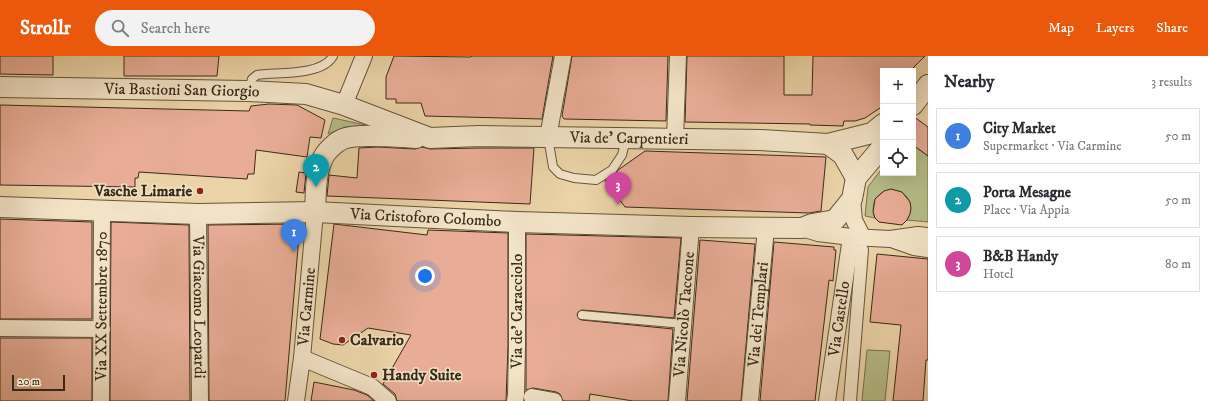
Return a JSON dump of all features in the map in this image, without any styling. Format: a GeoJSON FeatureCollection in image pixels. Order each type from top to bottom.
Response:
{"type":"FeatureCollection","features":[{"type":"Feature","properties":{"kind":"street"},"geometry":{"type":"LineString","coordinates":[[352,108],[364,56]]}},
{"type":"Feature","properties":{"kind":"street"},"geometry":{"type":"LineString","coordinates":[[548,137],[563,56]]}},
{"type":"Feature","properties":{"kind":"street"},"geometry":{"type":"LineString","coordinates":[[675,139],[678,56]]}},
{"type":"Feature","properties":{"kind":"street"},"geometry":{"type":"LineString","coordinates":[[916,100],[928,85]]}},
{"type":"Feature","properties":{"kind":"street","name":"Via Bastioni San Giorgio"},"geometry":{"type":"LineString","coordinates":[[0,87],[248,91],[306,94],[352,108]]}},
{"type":"Feature","properties":{"kind":"street","name":"Via de' Carpentieri"},"geometry":{"type":"LineString","coordinates":[[352,108],[430,138]]}},
{"type":"Feature","properties":{"kind":"street","name":"Via de' Carpentieri"},"geometry":{"type":"LineString","coordinates":[[315,212],[317,178],[323,157],[332,146],[342,139],[354,136],[430,138],[479,136],[760,140],[828,144],[872,133],[880,126]]}},
{"type":"Feature","properties":{"kind":"street"},"geometry":{"type":"LineString","coordinates":[[828,144],[843,155],[856,178]]}},
{"type":"Feature","properties":{"kind":"street"},"geometry":{"type":"LineString","coordinates":[[850,401],[859,242],[854,220],[852,199],[856,178],[880,150]]}},
{"type":"Feature","properties":{"kind":"street"},"geometry":{"type":"LineString","coordinates":[[802,228],[812,224],[836,220],[852,199]]}},
{"type":"Feature","properties":{"kind":"street","name":"Via Cristoforo Colombo"},"geometry":{"type":"LineString","coordinates":[[0,207],[198,214],[315,212],[517,222],[691,227],[802,228],[859,242],[890,239]]}},
{"type":"Feature","properties":{"kind":"street","name":"Via XX Settembre 1870"},"geometry":{"type":"LineString","coordinates":[[101,401],[102,211]]}},
{"type":"Feature","properties":{"kind":"street","name":"Via Carmine"},"geometry":{"type":"LineString","coordinates":[[296,401],[302,358],[315,212]]}},
{"type":"Feature","properties":{"kind":"street","name":"Via Giacomo Leopardi"},"geometry":{"type":"LineString","coordinates":[[198,214],[200,401]]}},
{"type":"Feature","properties":{"kind":"street","name":"Via de' Caracciolo"},"geometry":{"type":"LineString","coordinates":[[514,401],[516,395],[518,346],[517,222]]}},
{"type":"Feature","properties":{"kind":"street","name":"Via Nicolò Taccone"},"geometry":{"type":"LineString","coordinates":[[677,401],[691,227]]}},
{"type":"Feature","properties":{"kind":"street","name":"Via dei Templari"},"geometry":{"type":"LineString","coordinates":[[750,401],[766,228]]}},
{"type":"Feature","properties":{"kind":"street"},"geometry":{"type":"LineString","coordinates":[[890,239],[918,235],[928,236]]}},
{"type":"Feature","properties":{"kind":"street"},"geometry":{"type":"LineString","coordinates":[[890,239],[914,247],[928,249]]}},
{"type":"Feature","properties":{"kind":"street","name":"Via Castello"},"geometry":{"type":"LineString","coordinates":[[827,401],[859,242]]}},
{"type":"Feature","properties":{"kind":"street"},"geometry":{"type":"LineString","coordinates":[[0,328],[102,329]]}},
{"type":"Feature","properties":{"kind":"street"},"geometry":{"type":"LineString","coordinates":[[302,358],[372,387],[388,401]]}},
{"type":"Feature","properties":{"kind":"street"},"geometry":{"type":"LineString","coordinates":[[532,397],[554,401]]}},
{"type":"Feature","properties":{"kind":"lane"},"geometry":{"type":"LineString","coordinates":[[248,91],[252,79],[257,76],[270,73],[311,70],[323,66],[333,56]]}},
{"type":"Feature","properties":{"kind":"lane"},"geometry":{"type":"LineString","coordinates":[[548,137],[553,167],[560,174],[574,178],[596,180],[612,170],[622,155],[626,138]]}},
{"type":"Feature","properties":{"kind":"lane"},"geometry":{"type":"LineString","coordinates":[[582,315],[683,324]]}},
{"type":"Feature","properties":{"kind":"green space"},"geometry":{"type":"Polygon","coordinates":[[[333,118],[379,128],[345,127],[328,134],[333,118]]]}},
{"type":"Feature","properties":{"kind":"green space"},"geometry":{"type":"Polygon","coordinates":[[[916,147],[928,156],[928,222],[907,220],[911,208],[908,199],[902,193],[893,190],[884,192],[877,197],[873,205],[875,218],[865,216],[868,187],[880,171],[880,176],[916,176],[916,147]]]}},
{"type":"Feature","properties":{"kind":"green space"},"geometry":{"type":"Polygon","coordinates":[[[867,350],[890,351],[885,401],[862,401],[867,350]]]}},
{"type":"Feature","properties":{"kind":"building"},"geometry":{"type":"Polygon","coordinates":[[[0,56],[53,56],[53,75],[0,74],[0,56]]]}},
{"type":"Feature","properties":{"kind":"building"},"geometry":{"type":"Polygon","coordinates":[[[124,56],[219,56],[217,76],[124,76],[124,56]]]}},
{"type":"Feature","properties":{"kind":"building"},"geometry":{"type":"Polygon","coordinates":[[[394,56],[553,56],[542,119],[425,116],[421,103],[396,103],[396,99],[386,99],[386,77],[394,56]]]}},
{"type":"Feature","properties":{"kind":"building"},"geometry":{"type":"Polygon","coordinates":[[[572,56],[668,56],[666,121],[564,119],[562,116],[572,56]]]}},
{"type":"Feature","properties":{"kind":"building"},"geometry":{"type":"Polygon","coordinates":[[[687,56],[784,56],[784,95],[812,95],[813,56],[925,56],[913,68],[880,68],[880,108],[865,118],[855,121],[844,121],[843,126],[685,122],[687,56]]]}},
{"type":"Feature","properties":{"kind":"building"},"geometry":{"type":"Polygon","coordinates":[[[269,104],[297,105],[325,120],[321,138],[310,137],[307,157],[256,150],[254,174],[248,174],[247,179],[139,172],[138,178],[135,178],[135,187],[0,185],[0,105],[249,111],[251,106],[269,104]]]}},
{"type":"Feature","properties":{"kind":"building"},"geometry":{"type":"Polygon","coordinates":[[[916,118],[928,127],[928,156],[916,147],[916,118]]]}},
{"type":"Feature","properties":{"kind":"building"},"geometry":{"type":"Polygon","coordinates":[[[378,147],[415,149],[422,147],[430,149],[534,148],[530,204],[327,196],[329,175],[357,178],[359,148],[378,147]]]}},
{"type":"Feature","properties":{"kind":"building"},"geometry":{"type":"Polygon","coordinates":[[[645,151],[826,157],[821,211],[809,213],[625,207],[605,181],[645,151]]]}},
{"type":"Feature","properties":{"kind":"building"},"geometry":{"type":"Polygon","coordinates":[[[299,172],[306,173],[304,193],[296,192],[299,172]]]}},
{"type":"Feature","properties":{"kind":"building"},"geometry":{"type":"Polygon","coordinates":[[[891,189],[902,192],[910,202],[910,214],[902,225],[879,222],[875,218],[873,212],[875,199],[884,191],[891,189]]]}},
{"type":"Feature","properties":{"kind":"building"},"geometry":{"type":"Polygon","coordinates":[[[0,219],[92,222],[92,319],[0,319],[0,219]]]}},
{"type":"Feature","properties":{"kind":"building"},"geometry":{"type":"Polygon","coordinates":[[[111,222],[189,225],[190,401],[110,401],[111,222]]]}},
{"type":"Feature","properties":{"kind":"building"},"geometry":{"type":"Polygon","coordinates":[[[300,224],[285,401],[209,401],[208,225],[300,224]]]}},
{"type":"Feature","properties":{"kind":"building"},"geometry":{"type":"Polygon","coordinates":[[[334,224],[427,235],[428,230],[508,233],[508,346],[506,401],[397,401],[395,394],[383,384],[411,335],[368,328],[343,345],[333,344],[320,339],[334,224]]]}},
{"type":"Feature","properties":{"kind":"building"},"geometry":{"type":"Polygon","coordinates":[[[526,234],[681,238],[674,318],[582,310],[578,312],[577,315],[579,319],[582,320],[673,329],[668,401],[633,401],[590,394],[589,401],[563,401],[560,394],[556,392],[533,388],[526,390],[526,234]]]}},
{"type":"Feature","properties":{"kind":"building"},"geometry":{"type":"Polygon","coordinates":[[[700,240],[755,244],[741,401],[687,401],[700,240]]]}},
{"type":"Feature","properties":{"kind":"building"},"geometry":{"type":"Polygon","coordinates":[[[774,242],[834,247],[834,250],[836,250],[833,281],[829,280],[815,401],[760,401],[774,242]]]}},
{"type":"Feature","properties":{"kind":"building"},"geometry":{"type":"Polygon","coordinates":[[[877,254],[928,259],[928,360],[926,360],[923,401],[893,401],[901,325],[870,322],[877,254]]]}},
{"type":"Feature","properties":{"kind":"building"},"geometry":{"type":"Polygon","coordinates":[[[0,338],[92,338],[92,401],[0,401],[0,338]]]}},
{"type":"Feature","properties":{"kind":"building"},"geometry":{"type":"Polygon","coordinates":[[[314,382],[354,390],[367,395],[374,401],[311,401],[314,382]]]}},
{"type":"Feature","properties":{"kind":"place","name":"Porta Mesagne"},"geometry":{"type":"Point","coordinates":[316,187]}},
{"type":"Feature","properties":{"kind":"place","name":"Vasche Limarie"},"geometry":{"type":"Point","coordinates":[200,191]}},
{"type":"Feature","properties":{"kind":"place","name":"B&B Handy"},"geometry":{"type":"Point","coordinates":[618,205]}},
{"type":"Feature","properties":{"kind":"place","name":"City Market"},"geometry":{"type":"Point","coordinates":[294,252]}},
{"type":"Feature","properties":{"kind":"place","name":"Calvario"},"geometry":{"type":"Point","coordinates":[342,340]}},
{"type":"Feature","properties":{"kind":"place","name":"Handy Suite"},"geometry":{"type":"Point","coordinates":[374,375]}}]}
